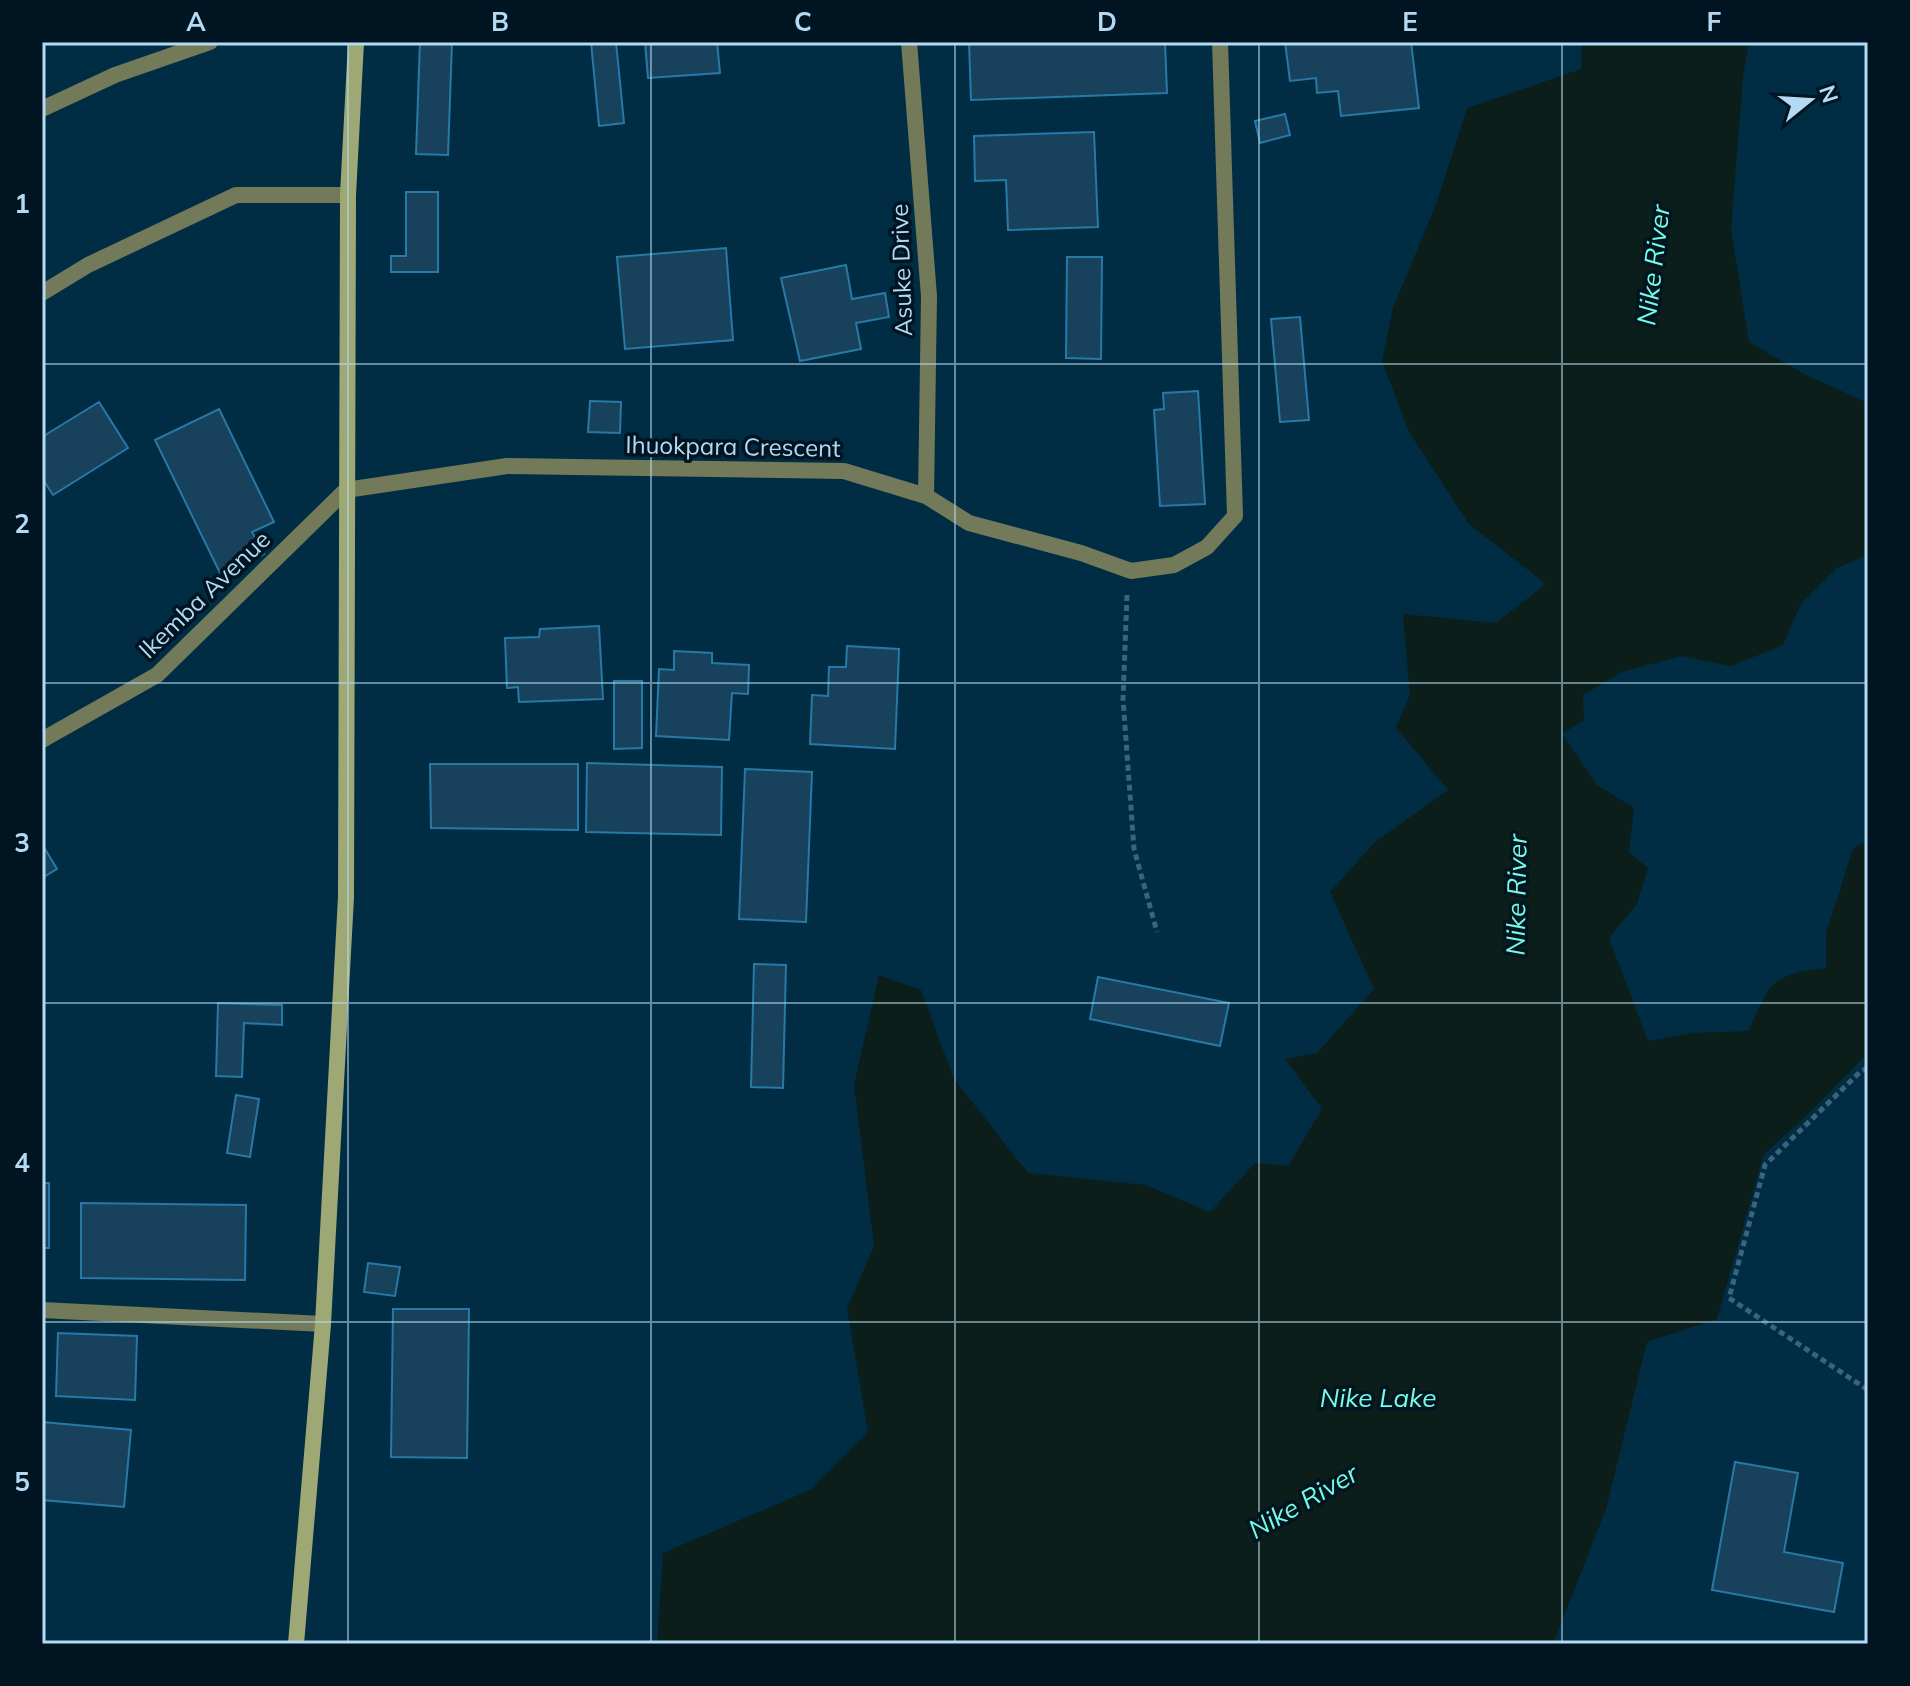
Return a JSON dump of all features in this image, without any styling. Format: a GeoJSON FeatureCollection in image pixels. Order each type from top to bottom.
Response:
{"type":"FeatureCollection","features":[{"type":"Feature","properties":{"kind":"street"},"geometry":{"type":"LineString","coordinates":[[42,109],[115,75],[210,42]]}},
{"type":"Feature","properties":{"kind":"street"},"geometry":{"type":"LineString","coordinates":[[296,1644],[323,1324],[346,897],[348,195],[356,42]]}},
{"type":"Feature","properties":{"kind":"street","name":"Asuke Drive"},"geometry":{"type":"LineString","coordinates":[[909,42],[929,296],[926,496]]}},
{"type":"Feature","properties":{"kind":"street","name":"Ihuokpara Crescent"},"geometry":{"type":"LineString","coordinates":[[346,490],[507,466],[844,471],[926,496],[969,523],[1081,553],[1131,571],[1174,565],[1207,547],[1235,516],[1220,42]]}},
{"type":"Feature","properties":{"kind":"street"},"geometry":{"type":"LineString","coordinates":[[42,293],[88,265],[236,195],[348,195]]}},
{"type":"Feature","properties":{"kind":"street","name":"Ikemba Avenue"},"geometry":{"type":"LineString","coordinates":[[42,740],[157,675],[346,490]]}},
{"type":"Feature","properties":{"kind":"street"},"geometry":{"type":"LineString","coordinates":[[42,1310],[323,1324]]}},
{"type":"Feature","properties":{"kind":"path"},"geometry":{"type":"LineString","coordinates":[[1131,571],[1124,608],[1124,714],[1134,849],[1157,932]]}},
{"type":"Feature","properties":{"kind":"path"},"geometry":{"type":"LineString","coordinates":[[1868,1068],[1861,1071],[1765,1165],[1729,1298],[1868,1390]]}},
{"type":"Feature","properties":{"kind":"water","name":"Nike Lake"},"geometry":{"type":"Polygon","coordinates":[[[1582,42],[1749,42],[1743,77],[1731,229],[1749,342],[1806,375],[1868,403],[1868,555],[1837,568],[1801,604],[1783,645],[1731,666],[1681,656],[1622,672],[1583,695],[1584,720],[1562,734],[1597,785],[1634,808],[1629,852],[1648,868],[1637,904],[1609,938],[1648,1041],[1693,1033],[1748,1031],[1774,984],[1793,974],[1826,968],[1826,933],[1853,849],[1868,840],[1868,1053],[1764,1154],[1717,1319],[1647,1342],[1606,1509],[1553,1644],[657,1644],[663,1553],[810,1490],[868,1432],[847,1308],[874,1246],[854,1085],[879,975],[921,990],[954,1079],[1028,1173],[1146,1185],[1210,1212],[1255,1163],[1288,1166],[1322,1109],[1285,1059],[1317,1053],[1374,989],[1330,892],[1375,842],[1448,790],[1396,728],[1410,695],[1403,614],[1496,623],[1546,584],[1469,524],[1409,432],[1382,361],[1393,308],[1437,202],[1467,108],[1581,69],[1582,42]]]}},
{"type":"Feature","properties":{"kind":"building"},"geometry":{"type":"Polygon","coordinates":[[[420,42],[452,42],[448,155],[416,154],[420,42]]]}},
{"type":"Feature","properties":{"kind":"building"},"geometry":{"type":"Polygon","coordinates":[[[591,42],[616,42],[624,123],[599,126],[591,42]]]}},
{"type":"Feature","properties":{"kind":"building"},"geometry":{"type":"Polygon","coordinates":[[[645,42],[717,42],[720,73],[648,78],[645,42]]]}},
{"type":"Feature","properties":{"kind":"building"},"geometry":{"type":"Polygon","coordinates":[[[969,42],[1165,42],[1167,93],[971,100],[969,42]]]}},
{"type":"Feature","properties":{"kind":"building"},"geometry":{"type":"Polygon","coordinates":[[[1285,42],[1411,42],[1419,108],[1341,116],[1338,91],[1317,93],[1316,78],[1290,81],[1285,42]]]}},
{"type":"Feature","properties":{"kind":"building"},"geometry":{"type":"Polygon","coordinates":[[[1285,114],[1290,135],[1260,143],[1255,121],[1285,114]]]}},
{"type":"Feature","properties":{"kind":"building"},"geometry":{"type":"Polygon","coordinates":[[[1094,132],[1098,227],[1008,230],[1006,180],[975,181],[974,136],[1094,132]]]}},
{"type":"Feature","properties":{"kind":"building"},"geometry":{"type":"Polygon","coordinates":[[[406,192],[438,192],[438,272],[391,272],[391,256],[406,256],[406,192]]]}},
{"type":"Feature","properties":{"kind":"building"},"geometry":{"type":"Polygon","coordinates":[[[726,248],[733,340],[625,349],[617,257],[726,248]]]}},
{"type":"Feature","properties":{"kind":"building"},"geometry":{"type":"Polygon","coordinates":[[[1067,257],[1102,257],[1101,359],[1066,358],[1067,257]]]}},
{"type":"Feature","properties":{"kind":"building"},"geometry":{"type":"Polygon","coordinates":[[[846,265],[852,299],[885,293],[889,317],[856,323],[861,349],[800,361],[781,278],[846,265]]]}},
{"type":"Feature","properties":{"kind":"building"},"geometry":{"type":"Polygon","coordinates":[[[1300,317],[1309,420],[1280,422],[1271,319],[1300,317]]]}},
{"type":"Feature","properties":{"kind":"building"},"geometry":{"type":"Polygon","coordinates":[[[1198,391],[1205,504],[1160,506],[1154,410],[1164,409],[1163,393],[1198,391]]]}},
{"type":"Feature","properties":{"kind":"building"},"geometry":{"type":"Polygon","coordinates":[[[590,401],[621,402],[620,433],[588,432],[590,401]]]}},
{"type":"Feature","properties":{"kind":"building"},"geometry":{"type":"Polygon","coordinates":[[[99,402],[128,448],[53,495],[42,478],[42,437],[99,402]]]}},
{"type":"Feature","properties":{"kind":"building"},"geometry":{"type":"Polygon","coordinates":[[[219,409],[274,522],[252,532],[264,554],[221,575],[155,440],[219,409]]]}},
{"type":"Feature","properties":{"kind":"building"},"geometry":{"type":"Polygon","coordinates":[[[599,626],[603,699],[519,702],[518,687],[507,688],[505,638],[539,637],[540,629],[599,626]]]}},
{"type":"Feature","properties":{"kind":"building"},"geometry":{"type":"Polygon","coordinates":[[[847,646],[899,649],[895,749],[810,744],[812,695],[828,696],[829,667],[846,667],[847,646]]]}},
{"type":"Feature","properties":{"kind":"building"},"geometry":{"type":"Polygon","coordinates":[[[674,651],[712,653],[712,663],[749,665],[748,694],[732,693],[729,740],[656,736],[659,669],[674,670],[674,651]]]}},
{"type":"Feature","properties":{"kind":"building"},"geometry":{"type":"Polygon","coordinates":[[[614,681],[642,681],[642,748],[614,749],[614,681]]]}},
{"type":"Feature","properties":{"kind":"building"},"geometry":{"type":"Polygon","coordinates":[[[587,763],[722,767],[721,835],[586,832],[587,763]]]}},
{"type":"Feature","properties":{"kind":"building"},"geometry":{"type":"Polygon","coordinates":[[[430,764],[578,764],[578,830],[431,828],[430,764]]]}},
{"type":"Feature","properties":{"kind":"building"},"geometry":{"type":"Polygon","coordinates":[[[745,769],[812,772],[806,922],[739,919],[745,769]]]}},
{"type":"Feature","properties":{"kind":"building"},"geometry":{"type":"Polygon","coordinates":[[[42,844],[57,869],[42,878],[42,844]]]}},
{"type":"Feature","properties":{"kind":"building"},"geometry":{"type":"Polygon","coordinates":[[[754,964],[786,965],[783,1088],[751,1087],[754,964]]]}},
{"type":"Feature","properties":{"kind":"building"},"geometry":{"type":"Polygon","coordinates":[[[1098,977],[1229,1003],[1220,1046],[1090,1019],[1098,977]]]}},
{"type":"Feature","properties":{"kind":"building"},"geometry":{"type":"Polygon","coordinates":[[[218,1003],[282,1005],[282,1025],[244,1023],[242,1077],[216,1076],[218,1003]]]}},
{"type":"Feature","properties":{"kind":"building"},"geometry":{"type":"Polygon","coordinates":[[[236,1095],[259,1099],[250,1157],[227,1153],[236,1095]]]}},
{"type":"Feature","properties":{"kind":"building"},"geometry":{"type":"Polygon","coordinates":[[[42,1183],[49,1183],[49,1248],[42,1248],[42,1183]]]}},
{"type":"Feature","properties":{"kind":"building"},"geometry":{"type":"Polygon","coordinates":[[[81,1203],[246,1205],[245,1280],[81,1278],[81,1203]]]}},
{"type":"Feature","properties":{"kind":"building"},"geometry":{"type":"Polygon","coordinates":[[[368,1263],[400,1267],[395,1296],[364,1292],[368,1263]]]}},
{"type":"Feature","properties":{"kind":"building"},"geometry":{"type":"Polygon","coordinates":[[[393,1309],[469,1309],[467,1458],[391,1457],[393,1309]]]}},
{"type":"Feature","properties":{"kind":"building"},"geometry":{"type":"Polygon","coordinates":[[[58,1333],[137,1336],[135,1400],[56,1396],[58,1333]]]}},
{"type":"Feature","properties":{"kind":"building"},"geometry":{"type":"Polygon","coordinates":[[[42,1422],[131,1430],[124,1507],[42,1500],[42,1422]]]}},
{"type":"Feature","properties":{"kind":"building"},"geometry":{"type":"Polygon","coordinates":[[[1735,1462],[1798,1473],[1784,1552],[1843,1563],[1834,1612],[1712,1590],[1735,1462]]]}},
{"type":"Feature","properties":{"kind":"water label","name":"Nike River"},"geometry":{"type":"Point","coordinates":[1653,265]}},
{"type":"Feature","properties":{"kind":"water label","name":"Nike River"},"geometry":{"type":"Point","coordinates":[1516,895]}},
{"type":"Feature","properties":{"kind":"water label","name":"Nike River"},"geometry":{"type":"Point","coordinates":[1303,1501]}}]}
